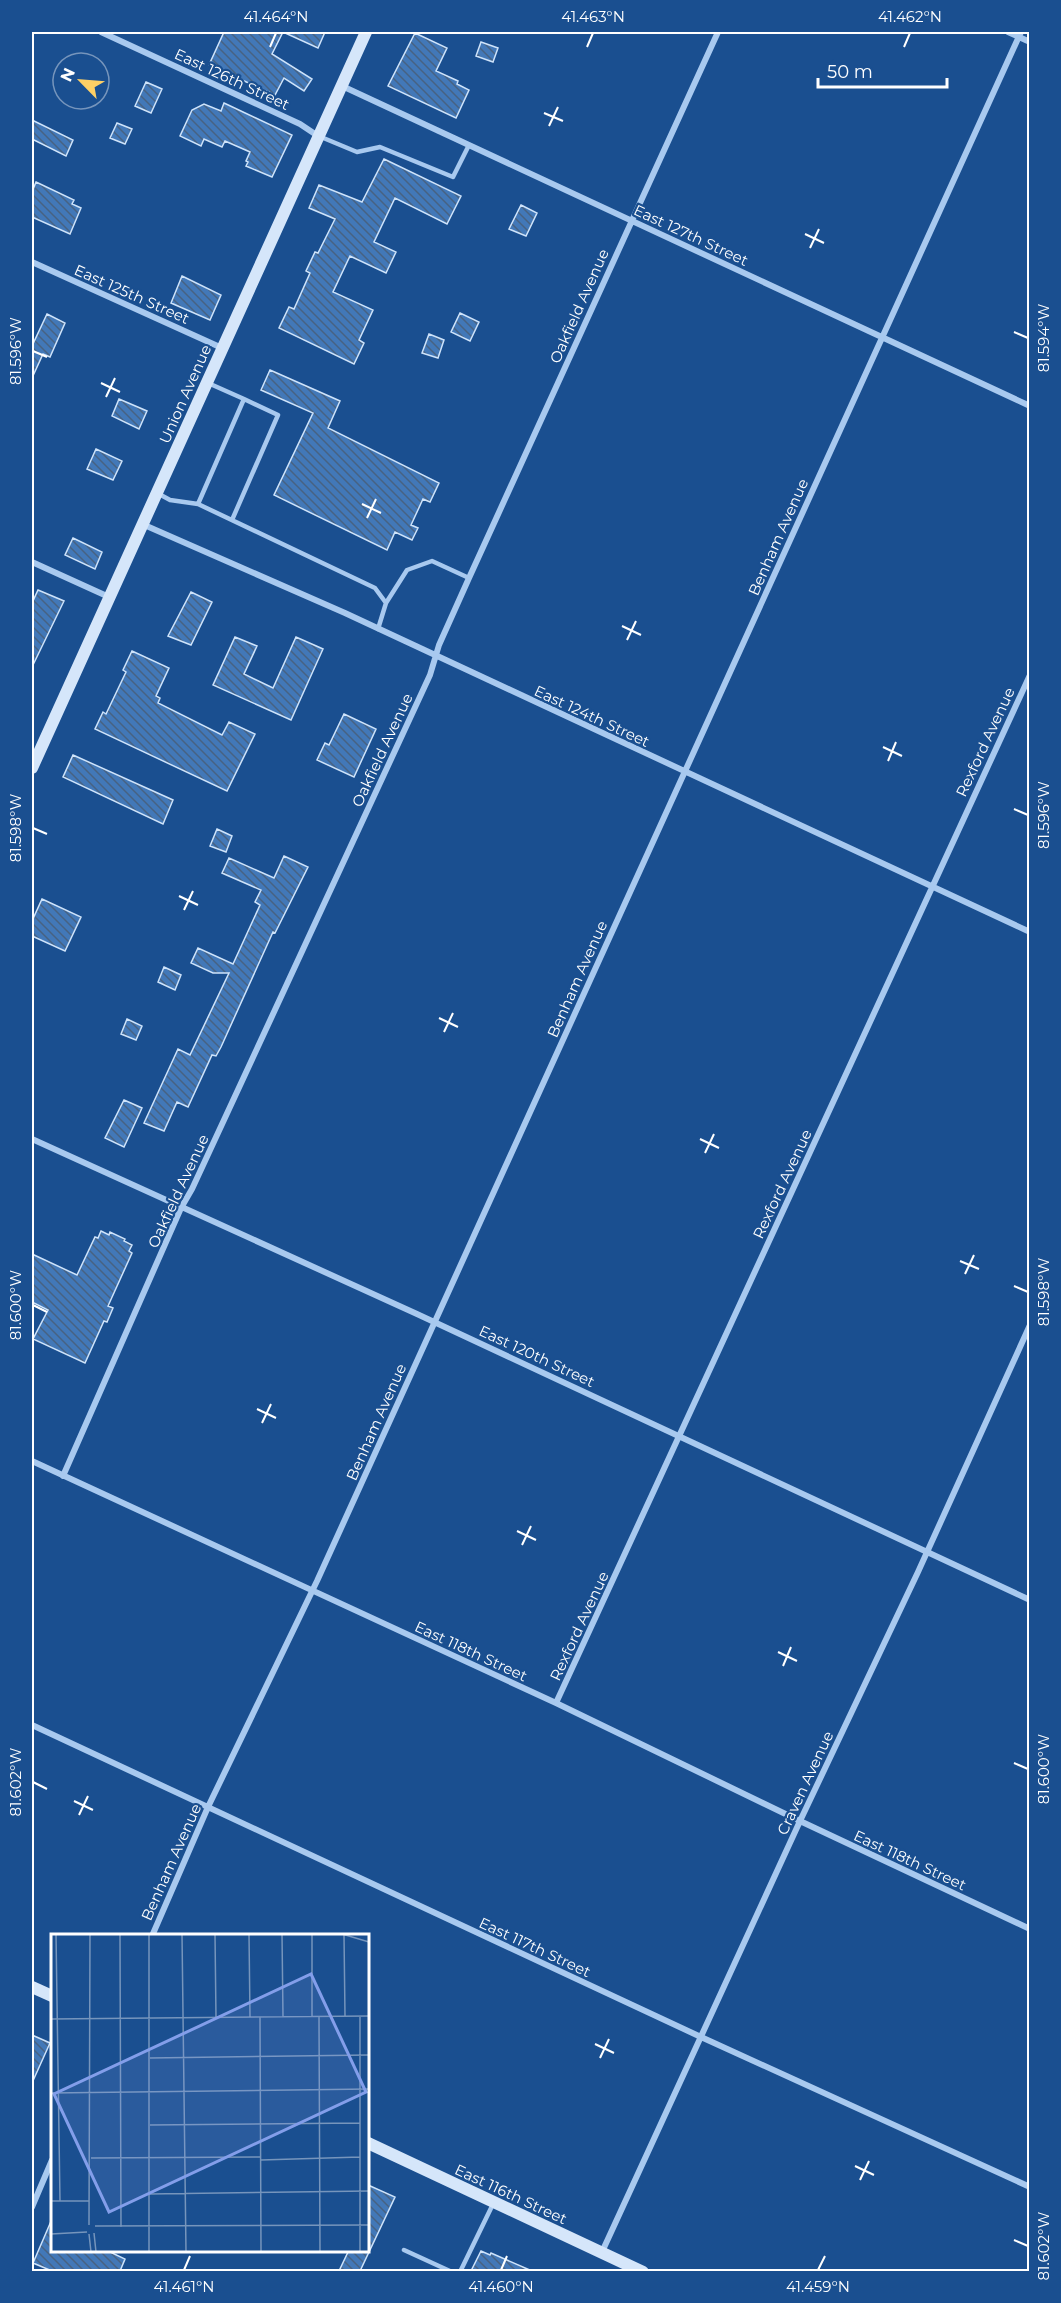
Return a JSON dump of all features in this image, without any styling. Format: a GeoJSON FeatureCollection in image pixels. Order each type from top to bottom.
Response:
{"type":"FeatureCollection","features":[{"type":"Feature","properties":{"kind":"main road","name":"Union Avenue"},"geometry":{"type":"LineString","coordinates":[[32,768],[366,32]]}},
{"type":"Feature","properties":{"kind":"main road"},"geometry":{"type":"LineString","coordinates":[[32,1987],[51,1996]]}},
{"type":"Feature","properties":{"kind":"main road","name":"East 116th Street"},"geometry":{"type":"LineString","coordinates":[[369,2143],[643,2271]]}},
{"type":"Feature","properties":{"kind":"street","name":"East 126th Street"},"geometry":{"type":"LineString","coordinates":[[102,32],[300,124],[318,136]]}},
{"type":"Feature","properties":{"kind":"street","name":"Oakfield Avenue"},"geometry":{"type":"LineString","coordinates":[[63,1476],[182,1208],[430,675],[439,645],[469,578],[718,32]]}},
{"type":"Feature","properties":{"kind":"street"},"geometry":{"type":"LineString","coordinates":[[1008,32],[1020,34],[1029,42]]}},
{"type":"Feature","properties":{"kind":"street","name":"Benham Avenue"},"geometry":{"type":"LineString","coordinates":[[152,1934],[208,1807],[311,1592],[1020,34]]}},
{"type":"Feature","properties":{"kind":"street","name":"East 127th Street"},"geometry":{"type":"LineString","coordinates":[[342,86],[1029,406]]}},
{"type":"Feature","properties":{"kind":"street","name":"East 125th Street"},"geometry":{"type":"LineString","coordinates":[[32,262],[222,348]]}},
{"type":"Feature","properties":{"kind":"street","name":"East 124th Street"},"geometry":{"type":"LineString","coordinates":[[142,524],[378,629],[1029,932]]}},
{"type":"Feature","properties":{"kind":"street"},"geometry":{"type":"LineString","coordinates":[[32,562],[109,597]]}},
{"type":"Feature","properties":{"kind":"street","name":"Rexford Avenue"},"geometry":{"type":"LineString","coordinates":[[556,1703],[681,1437],[1029,675]]}},
{"type":"Feature","properties":{"kind":"street","name":"East 120th Street"},"geometry":{"type":"LineString","coordinates":[[32,1139],[434,1322],[1029,1600]]}},
{"type":"Feature","properties":{"kind":"street","name":"Craven Avenue"},"geometry":{"type":"LineString","coordinates":[[602,2252],[1029,1324]]}},
{"type":"Feature","properties":{"kind":"street","name":"East 118th Street"},"geometry":{"type":"LineString","coordinates":[[32,1461],[311,1592],[556,1703],[1029,1929]]}},
{"type":"Feature","properties":{"kind":"street","name":"East 117th Street"},"geometry":{"type":"LineString","coordinates":[[32,1725],[701,2037],[1029,2187]]}},
{"type":"Feature","properties":{"kind":"street"},"geometry":{"type":"LineString","coordinates":[[32,2207],[51,2162]]}},
{"type":"Feature","properties":{"kind":"lane"},"geometry":{"type":"LineString","coordinates":[[318,136],[357,152],[380,147],[453,177],[469,145]]}},
{"type":"Feature","properties":{"kind":"lane"},"geometry":{"type":"LineString","coordinates":[[207,382],[278,415],[232,520]]}},
{"type":"Feature","properties":{"kind":"lane"},"geometry":{"type":"LineString","coordinates":[[198,504],[244,399]]}},
{"type":"Feature","properties":{"kind":"lane"},"geometry":{"type":"LineString","coordinates":[[157,493],[170,500],[198,504],[375,588],[386,603]]}},
{"type":"Feature","properties":{"kind":"lane"},"geometry":{"type":"LineString","coordinates":[[378,629],[386,603],[407,570],[432,561],[469,578]]}},
{"type":"Feature","properties":{"kind":"lane"},"geometry":{"type":"LineString","coordinates":[[460,2271],[494,2202]]}},
{"type":"Feature","properties":{"kind":"lane"},"geometry":{"type":"LineString","coordinates":[[404,2250],[452,2271]]}},
{"type":"Feature","properties":{"kind":"building"},"geometry":{"type":"Polygon","coordinates":[[[224,32],[283,32],[272,54],[312,79],[304,91],[284,78],[275,95],[209,65],[224,32]]]}},
{"type":"Feature","properties":{"kind":"building"},"geometry":{"type":"Polygon","coordinates":[[[283,32],[325,32],[318,48],[283,32]]]}},
{"type":"Feature","properties":{"kind":"building"},"geometry":{"type":"Polygon","coordinates":[[[415,33],[447,48],[436,71],[458,81],[457,84],[469,90],[456,118],[388,86],[415,33]]]}},
{"type":"Feature","properties":{"kind":"building"},"geometry":{"type":"Polygon","coordinates":[[[481,42],[498,48],[493,62],[476,56],[481,42]]]}},
{"type":"Feature","properties":{"kind":"building"},"geometry":{"type":"Polygon","coordinates":[[[146,82],[162,89],[151,113],[135,106],[146,82]]]}},
{"type":"Feature","properties":{"kind":"building"},"geometry":{"type":"Polygon","coordinates":[[[224,103],[292,135],[272,177],[246,166],[250,152],[225,141],[222,147],[204,139],[201,146],[180,136],[192,110],[204,104],[221,111],[224,103]]]}},
{"type":"Feature","properties":{"kind":"building"},"geometry":{"type":"Polygon","coordinates":[[[32,120],[73,140],[66,156],[32,139],[32,120]]]}},
{"type":"Feature","properties":{"kind":"building"},"geometry":{"type":"Polygon","coordinates":[[[117,123],[132,129],[125,144],[110,138],[117,123]]]}},
{"type":"Feature","properties":{"kind":"building"},"geometry":{"type":"Polygon","coordinates":[[[384,159],[461,196],[447,224],[395,198],[374,242],[396,252],[386,273],[350,256],[333,292],[373,310],[359,340],[364,343],[354,364],[279,328],[289,307],[294,309],[310,273],[306,271],[335,219],[309,208],[319,185],[362,202],[384,159]]]}},
{"type":"Feature","properties":{"kind":"building"},"geometry":{"type":"Polygon","coordinates":[[[36,182],[74,200],[72,204],[81,208],[70,234],[32,217],[32,192],[36,182]]]}},
{"type":"Feature","properties":{"kind":"building"},"geometry":{"type":"Polygon","coordinates":[[[521,205],[537,213],[526,236],[509,229],[521,205]]]}},
{"type":"Feature","properties":{"kind":"building"},"geometry":{"type":"Polygon","coordinates":[[[182,276],[221,295],[210,320],[171,303],[182,276]]]}},
{"type":"Feature","properties":{"kind":"building"},"geometry":{"type":"Polygon","coordinates":[[[460,313],[479,322],[470,341],[451,332],[460,313]]]}},
{"type":"Feature","properties":{"kind":"building"},"geometry":{"type":"Polygon","coordinates":[[[47,314],[65,323],[50,357],[43,354],[32,378],[32,346],[47,314]]]}},
{"type":"Feature","properties":{"kind":"building"},"geometry":{"type":"Polygon","coordinates":[[[429,334],[444,340],[438,358],[422,353],[429,334]]]}},
{"type":"Feature","properties":{"kind":"building"},"geometry":{"type":"Polygon","coordinates":[[[270,370],[340,401],[328,428],[439,483],[430,502],[423,499],[411,525],[418,528],[412,540],[395,532],[387,550],[274,495],[313,413],[261,390],[270,370]]]}},
{"type":"Feature","properties":{"kind":"building"},"geometry":{"type":"Polygon","coordinates":[[[119,399],[147,411],[139,429],[112,416],[119,399]]]}},
{"type":"Feature","properties":{"kind":"building"},"geometry":{"type":"Polygon","coordinates":[[[96,449],[122,461],[113,480],[87,469],[96,449]]]}},
{"type":"Feature","properties":{"kind":"building"},"geometry":{"type":"Polygon","coordinates":[[[73,538],[102,552],[95,569],[65,555],[73,538]]]}},
{"type":"Feature","properties":{"kind":"building"},"geometry":{"type":"Polygon","coordinates":[[[38,590],[64,601],[32,667],[32,603],[38,590]]]}},
{"type":"Feature","properties":{"kind":"building"},"geometry":{"type":"Polygon","coordinates":[[[191,592],[212,602],[191,645],[168,636],[191,592]]]}},
{"type":"Feature","properties":{"kind":"building"},"geometry":{"type":"Polygon","coordinates":[[[235,637],[257,646],[244,674],[273,688],[296,637],[323,649],[291,720],[213,685],[235,637]]]}},
{"type":"Feature","properties":{"kind":"building"},"geometry":{"type":"Polygon","coordinates":[[[132,651],[169,668],[156,696],[160,698],[158,703],[222,735],[229,722],[255,734],[227,791],[95,729],[103,712],[106,714],[126,672],[123,670],[132,651]]]}},
{"type":"Feature","properties":{"kind":"building"},"geometry":{"type":"Polygon","coordinates":[[[344,714],[376,729],[354,777],[317,760],[325,743],[329,745],[344,714]]]}},
{"type":"Feature","properties":{"kind":"building"},"geometry":{"type":"Polygon","coordinates":[[[73,755],[173,800],[163,824],[63,777],[73,755]]]}},
{"type":"Feature","properties":{"kind":"building"},"geometry":{"type":"Polygon","coordinates":[[[217,829],[232,836],[226,852],[210,846],[217,829]]]}},
{"type":"Feature","properties":{"kind":"building"},"geometry":{"type":"Polygon","coordinates":[[[284,856],[308,867],[275,933],[273,932],[221,1047],[216,1056],[212,1055],[188,1107],[177,1102],[164,1131],[144,1123],[178,1049],[190,1055],[229,973],[213,973],[191,963],[198,948],[233,964],[260,905],[255,902],[261,890],[222,873],[229,858],[274,878],[284,856]]]}},
{"type":"Feature","properties":{"kind":"building"},"geometry":{"type":"Polygon","coordinates":[[[42,899],[81,917],[65,951],[32,936],[32,921],[42,899]]]}},
{"type":"Feature","properties":{"kind":"building"},"geometry":{"type":"Polygon","coordinates":[[[164,967],[181,975],[175,990],[158,982],[164,967]]]}},
{"type":"Feature","properties":{"kind":"building"},"geometry":{"type":"Polygon","coordinates":[[[127,1019],[142,1026],[136,1040],[121,1034],[127,1019]]]}},
{"type":"Feature","properties":{"kind":"building"},"geometry":{"type":"Polygon","coordinates":[[[124,1100],[142,1108],[124,1147],[105,1138],[124,1100]]]}},
{"type":"Feature","properties":{"kind":"building"},"geometry":{"type":"Polygon","coordinates":[[[101,1231],[109,1235],[110,1232],[125,1239],[124,1241],[132,1245],[129,1251],[132,1253],[108,1306],[113,1308],[107,1322],[104,1321],[85,1363],[33,1339],[48,1310],[32,1302],[32,1254],[77,1275],[95,1237],[98,1238],[101,1231]]]}},
{"type":"Feature","properties":{"kind":"building"},"geometry":{"type":"Polygon","coordinates":[[[32,2035],[50,2043],[32,2083],[32,2035]]]}},
{"type":"Feature","properties":{"kind":"building"},"geometry":{"type":"Polygon","coordinates":[[[369,2185],[395,2197],[369,2252],[369,2185]]]}},
{"type":"Feature","properties":{"kind":"building"},"geometry":{"type":"Polygon","coordinates":[[[51,2221],[51,2252],[110,2252],[125,2259],[120,2271],[52,2271],[33,2263],[51,2221]]]}},
{"type":"Feature","properties":{"kind":"building"},"geometry":{"type":"Polygon","coordinates":[[[481,2251],[490,2255],[491,2253],[532,2271],[471,2271],[481,2251]]]}},
{"type":"Feature","properties":{"kind":"building"},"geometry":{"type":"Polygon","coordinates":[[[348,2252],[369,2252],[360,2271],[339,2271],[348,2252]]]}}]}
